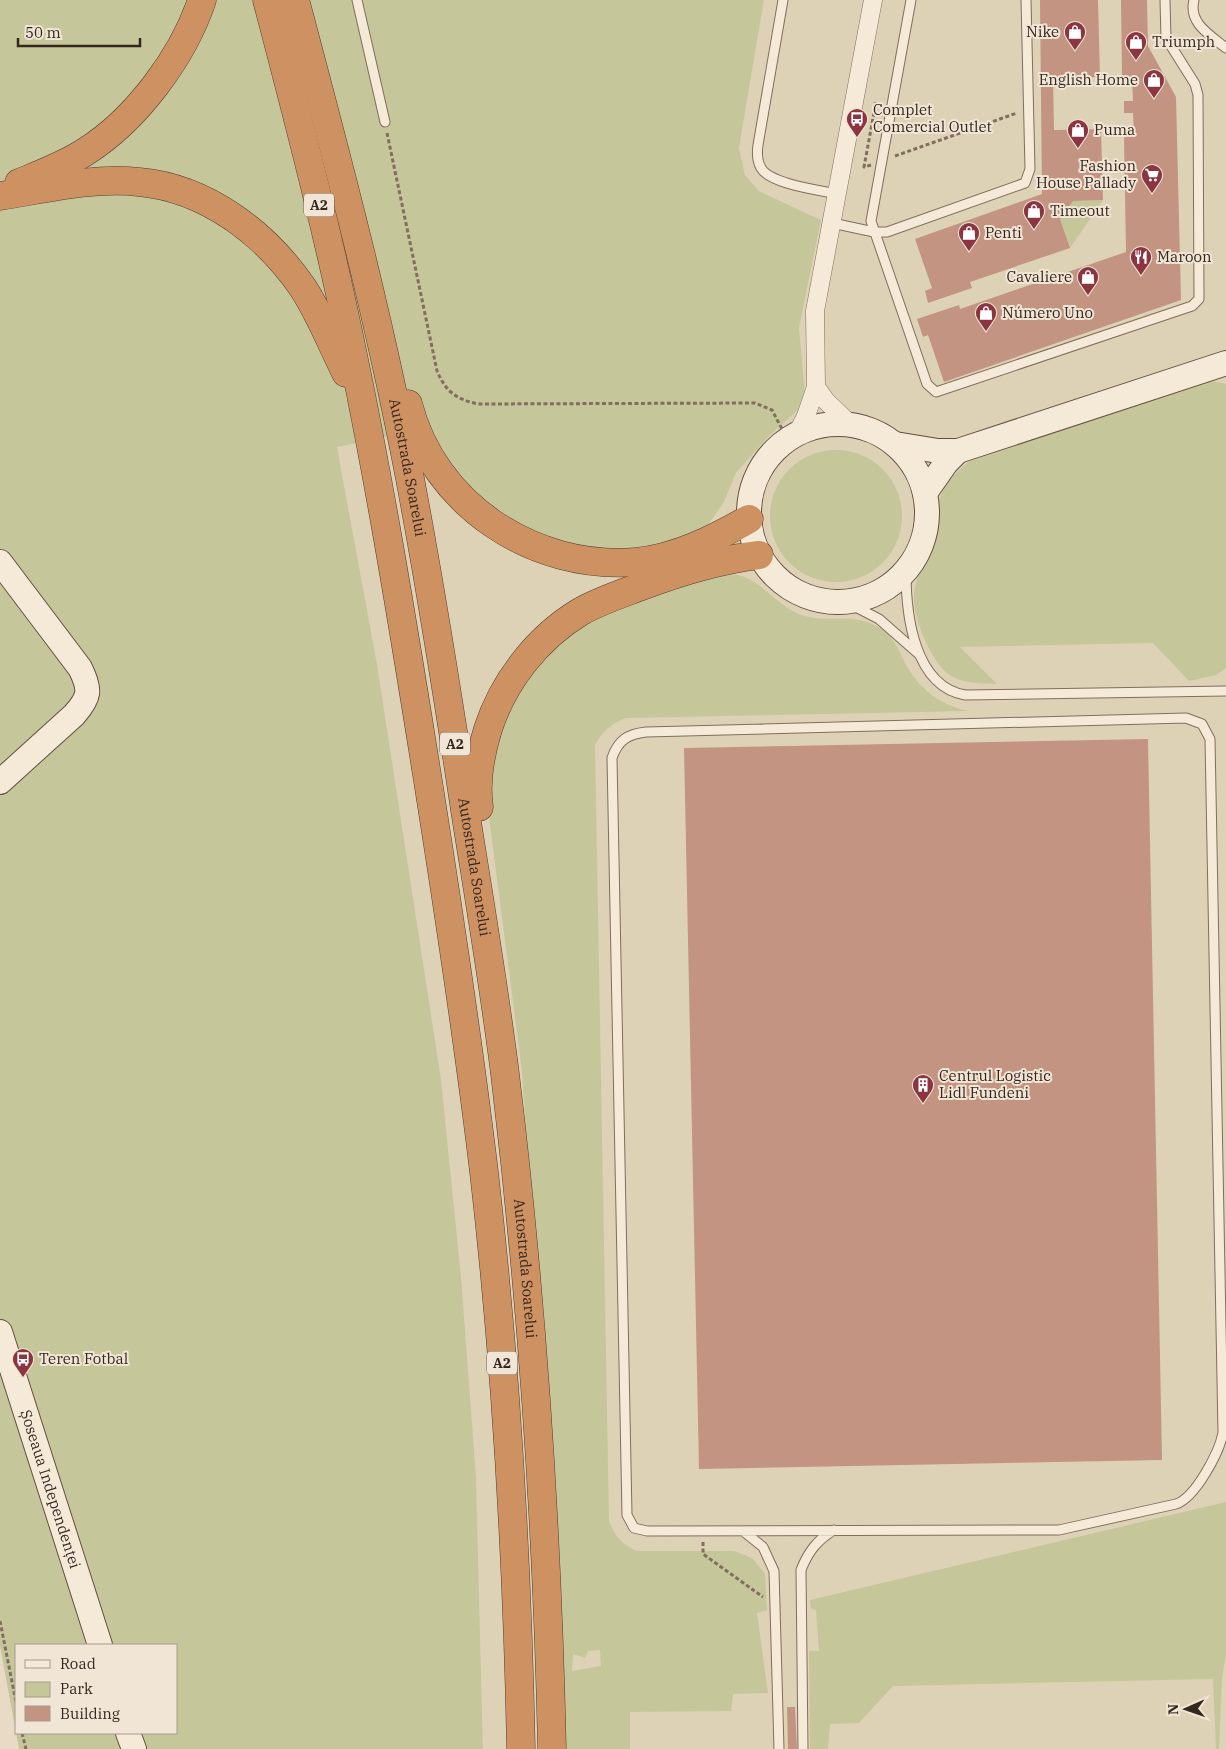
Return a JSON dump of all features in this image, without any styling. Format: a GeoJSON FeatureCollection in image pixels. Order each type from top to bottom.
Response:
{"type":"FeatureCollection","features":[{"type":"Feature","properties":{"kind":"highway"},"geometry":{"type":"LineString","coordinates":[[0,192],[86,152],[147,98],[191,30],[202,0]]}},
{"type":"Feature","properties":{"kind":"highway","name":"Autostrada Soarelui"},"geometry":{"type":"LineString","coordinates":[[267,0],[327,238],[365,412],[460,979],[484,1176],[506,1406],[519,1668],[521,1749]]}},
{"type":"Feature","properties":{"kind":"highway","name":"Autostrada Soarelui"},"geometry":{"type":"LineString","coordinates":[[295,0],[367,280],[416,507],[492,981],[504,1069],[530,1306],[538,1424],[552,1749]]}},
{"type":"Feature","properties":{"kind":"highway"},"geometry":{"type":"LineString","coordinates":[[0,196],[73,185],[139,182],[178,191],[220,209],[246,227],[269,247],[303,289],[318,315],[365,412]]}},
{"type":"Feature","properties":{"kind":"highway"},"geometry":{"type":"LineString","coordinates":[[367,280],[397,364],[413,424],[430,458],[462,500],[487,521],[518,541],[552,554],[584,560],[637,562],[660,558],[706,543],[749,519]]}},
{"type":"Feature","properties":{"kind":"highway"},"geometry":{"type":"LineString","coordinates":[[492,981],[499,939],[476,791],[480,755],[492,716],[511,679],[533,651],[560,626],[580,612],[668,576],[706,564],[759,555]]}},
{"type":"Feature","properties":{"kind":"street"},"geometry":{"type":"LineString","coordinates":[[873,0],[815,310],[816,387],[806,416],[792,436],[770,454],[758,474],[750,496],[749,519],[752,537],[759,555],[774,576],[796,592],[821,602],[848,603],[870,598],[883,591],[906,572],[918,554],[925,534],[928,514],[925,492],[914,466],[896,444]]}},
{"type":"Feature","properties":{"kind":"street"},"geometry":{"type":"LineString","coordinates":[[792,436],[814,427],[832,424],[851,424],[867,428],[896,444],[938,451],[958,452],[1226,363]]}},
{"type":"Feature","properties":{"kind":"street"},"geometry":{"type":"LineString","coordinates":[[816,387],[826,401],[851,424]]}},
{"type":"Feature","properties":{"kind":"street"},"geometry":{"type":"LineString","coordinates":[[925,492],[946,463],[958,452]]}},
{"type":"Feature","properties":{"kind":"street"},"geometry":{"type":"LineString","coordinates":[[0,562],[80,668],[87,682],[88,694],[84,704],[74,715],[0,782]]}},
{"type":"Feature","properties":{"kind":"street","name":"Șoseaua Independenței"},"geometry":{"type":"LineString","coordinates":[[0,1332],[100,1644]]}},
{"type":"Feature","properties":{"kind":"street"},"geometry":{"type":"LineString","coordinates":[[128,1734],[134,1749]]}},
{"type":"Feature","properties":{"kind":"lane"},"geometry":{"type":"LineString","coordinates":[[356,0],[384,122]]}},
{"type":"Feature","properties":{"kind":"lane"},"geometry":{"type":"LineString","coordinates":[[783,0],[758,145],[758,162],[761,169],[773,178],[837,194]]}},
{"type":"Feature","properties":{"kind":"lane"},"geometry":{"type":"LineString","coordinates":[[911,0],[871,220],[927,384],[936,392],[1196,304],[1200,294],[1198,95],[1192,79],[1166,38],[1165,0]]}},
{"type":"Feature","properties":{"kind":"lane"},"geometry":{"type":"LineString","coordinates":[[832,223],[874,232],[887,232],[1025,183],[1030,169],[1026,0]]}},
{"type":"Feature","properties":{"kind":"lane"},"geometry":{"type":"LineString","coordinates":[[1194,0],[1192,10],[1198,25],[1226,48]]}},
{"type":"Feature","properties":{"kind":"lane"},"geometry":{"type":"LineString","coordinates":[[906,572],[908,610],[920,655]]}},
{"type":"Feature","properties":{"kind":"lane"},"geometry":{"type":"LineString","coordinates":[[848,603],[879,619],[920,655],[940,684],[952,693],[965,695],[1226,691]]}},
{"type":"Feature","properties":{"kind":"lane"},"geometry":{"type":"LineString","coordinates":[[1193,720],[1202,724],[1210,739],[1223,1433],[1221,1444],[1190,1496],[1183,1502],[1069,1530],[834,1530],[640,1531],[629,1521],[612,768],[612,758],[616,747],[624,738],[646,732],[1193,720]]}},
{"type":"Feature","properties":{"kind":"lane"},"geometry":{"type":"LineString","coordinates":[[803,1749],[801,1570],[806,1557],[814,1546],[834,1530]]}},
{"type":"Feature","properties":{"kind":"lane"},"geometry":{"type":"LineString","coordinates":[[742,1531],[763,1547],[774,1571],[779,1749]]}},
{"type":"Feature","properties":{"kind":"path"},"geometry":{"type":"LineString","coordinates":[[876,102],[864,167],[1028,109]]}},
{"type":"Feature","properties":{"kind":"path"},"geometry":{"type":"LineString","coordinates":[[384,122],[437,371],[443,386],[453,396],[478,404],[755,403],[772,410],[792,436]]}},
{"type":"Feature","properties":{"kind":"path"},"geometry":{"type":"LineString","coordinates":[[703,1531],[703,1554],[775,1605]]}},
{"type":"Feature","properties":{"kind":"path"},"geometry":{"type":"LineString","coordinates":[[0,1621],[15,1697]]}},
{"type":"Feature","properties":{"kind":"path"},"geometry":{"type":"LineString","coordinates":[[22,1734],[26,1749]]}},
{"type":"Feature","properties":{"kind":"shaded area"},"geometry":{"type":"Polygon","coordinates":[[[764,0],[1226,0],[1226,1749],[483,1749],[476,1476],[461,1276],[441,1079],[377,664],[337,447],[423,430],[724,502],[736,473],[768,437],[798,410],[805,393],[799,328],[821,220],[759,191],[745,175],[739,148],[764,0]]]}},
{"type":"Feature","properties":{"kind":"green space"},"geometry":{"type":"Polygon","coordinates":[[[0,0],[764,0],[739,148],[745,175],[759,191],[821,220],[799,328],[805,393],[798,410],[768,437],[736,473],[724,502],[706,528],[663,546],[620,552],[586,550],[531,533],[500,514],[455,477],[423,430],[337,447],[377,664],[441,1079],[461,1276],[476,1476],[483,1749],[19,1749],[16,1734],[178,1734],[178,1644],[15,1644],[15,1728],[0,1646],[0,0]]]}},
{"type":"Feature","properties":{"kind":"green space"},"geometry":{"type":"Polygon","coordinates":[[[1103,200],[1070,248],[1060,219],[1073,201],[1103,200]]]}},
{"type":"Feature","properties":{"kind":"green space"},"geometry":{"type":"Polygon","coordinates":[[[1212,381],[1226,384],[1226,668],[1216,675],[1189,681],[1153,643],[960,647],[997,684],[964,681],[945,672],[925,640],[916,614],[914,593],[929,547],[939,499],[949,480],[970,461],[1212,381]]]}},
{"type":"Feature","properties":{"kind":"green space"},"geometry":{"type":"Polygon","coordinates":[[[836,450],[861,455],[872,461],[882,470],[891,480],[897,491],[902,516],[897,541],[891,552],[882,562],[872,571],[861,577],[836,582],[811,577],[800,571],[790,562],[781,552],[775,541],[770,516],[775,491],[781,480],[790,470],[800,461],[811,455],[836,450]]]}},
{"type":"Feature","properties":{"kind":"green space"},"geometry":{"type":"Polygon","coordinates":[[[711,573],[737,575],[753,581],[796,613],[815,618],[853,619],[873,624],[887,633],[893,640],[910,671],[922,687],[947,704],[968,711],[626,718],[608,728],[595,745],[609,1521],[619,1539],[637,1551],[734,1551],[753,1559],[765,1574],[767,1610],[757,1613],[768,1693],[733,1694],[731,1711],[630,1712],[630,1749],[561,1749],[559,1642],[522,1071],[484,779],[514,690],[575,626],[711,573]],[[600,1650],[588,1651],[585,1658],[573,1654],[572,1671],[601,1666],[600,1650]]]}},
{"type":"Feature","properties":{"kind":"green space"},"geometry":{"type":"Polygon","coordinates":[[[1226,1502],[1226,1654],[1222,1678],[1219,1749],[1216,1749],[1213,1679],[893,1686],[859,1723],[830,1724],[828,1749],[810,1749],[809,1651],[819,1651],[816,1610],[811,1609],[810,1600],[1226,1502]]]}},
{"type":"Feature","properties":{"kind":"building","name":"Fashion House Pallady"},"geometry":{"type":"Polygon","coordinates":[[[1040,0],[1098,0],[1100,77],[1053,78],[1054,130],[1101,129],[1103,200],[1073,201],[1060,219],[1070,248],[970,282],[972,288],[928,303],[925,291],[932,288],[915,239],[1042,194],[1040,0]]]}},
{"type":"Feature","properties":{"kind":"building","name":"Fashion House Pallady"},"geometry":{"type":"Polygon","coordinates":[[[1121,0],[1147,0],[1148,46],[1176,97],[1181,300],[944,382],[928,335],[923,337],[917,319],[959,305],[960,309],[1126,252],[1124,136],[1134,135],[1133,113],[1124,113],[1124,101],[1133,101],[1132,77],[1122,78],[1121,0]]]}},
{"type":"Feature","properties":{"kind":"building","name":"Centrul Logistic Lidl Fundeni"},"geometry":{"type":"Polygon","coordinates":[[[1148,739],[1162,1460],[699,1469],[684,748],[1148,739]]]}},
{"type":"Feature","properties":{"kind":"building"},"geometry":{"type":"Polygon","coordinates":[[[787,1707],[795,1707],[797,1749],[788,1749],[787,1707]]]}},
{"type":"Feature","properties":{"kind":"place","name":"Nike"},"geometry":{"type":"Point","coordinates":[1075,51]}},
{"type":"Feature","properties":{"kind":"place","name":"Triumph"},"geometry":{"type":"Point","coordinates":[1136,61]}},
{"type":"Feature","properties":{"kind":"place","name":"English Home"},"geometry":{"type":"Point","coordinates":[1154,99]}},
{"type":"Feature","properties":{"kind":"place","name":"Complet Comercial Outlet"},"geometry":{"type":"Point","coordinates":[857,138]}},
{"type":"Feature","properties":{"kind":"place","name":"Puma"},"geometry":{"type":"Point","coordinates":[1078,149]}},
{"type":"Feature","properties":{"kind":"place","name":"Fashion House Pallady"},"geometry":{"type":"Point","coordinates":[1152,194]}},
{"type":"Feature","properties":{"kind":"place","name":"Timeout"},"geometry":{"type":"Point","coordinates":[1034,230]}},
{"type":"Feature","properties":{"kind":"place","name":"Penti"},"geometry":{"type":"Point","coordinates":[969,252]}},
{"type":"Feature","properties":{"kind":"place","name":"Maroon"},"geometry":{"type":"Point","coordinates":[1141,276]}},
{"type":"Feature","properties":{"kind":"place","name":"Cavaliere"},"geometry":{"type":"Point","coordinates":[1088,296]}},
{"type":"Feature","properties":{"kind":"place","name":"Número Uno"},"geometry":{"type":"Point","coordinates":[986,332]}},
{"type":"Feature","properties":{"kind":"place","name":"Centrul Logistic Lidl Fundeni"},"geometry":{"type":"Point","coordinates":[923,1104]}},
{"type":"Feature","properties":{"kind":"place","name":"Teren Fotbal"},"geometry":{"type":"Point","coordinates":[23,1378]}}]}
